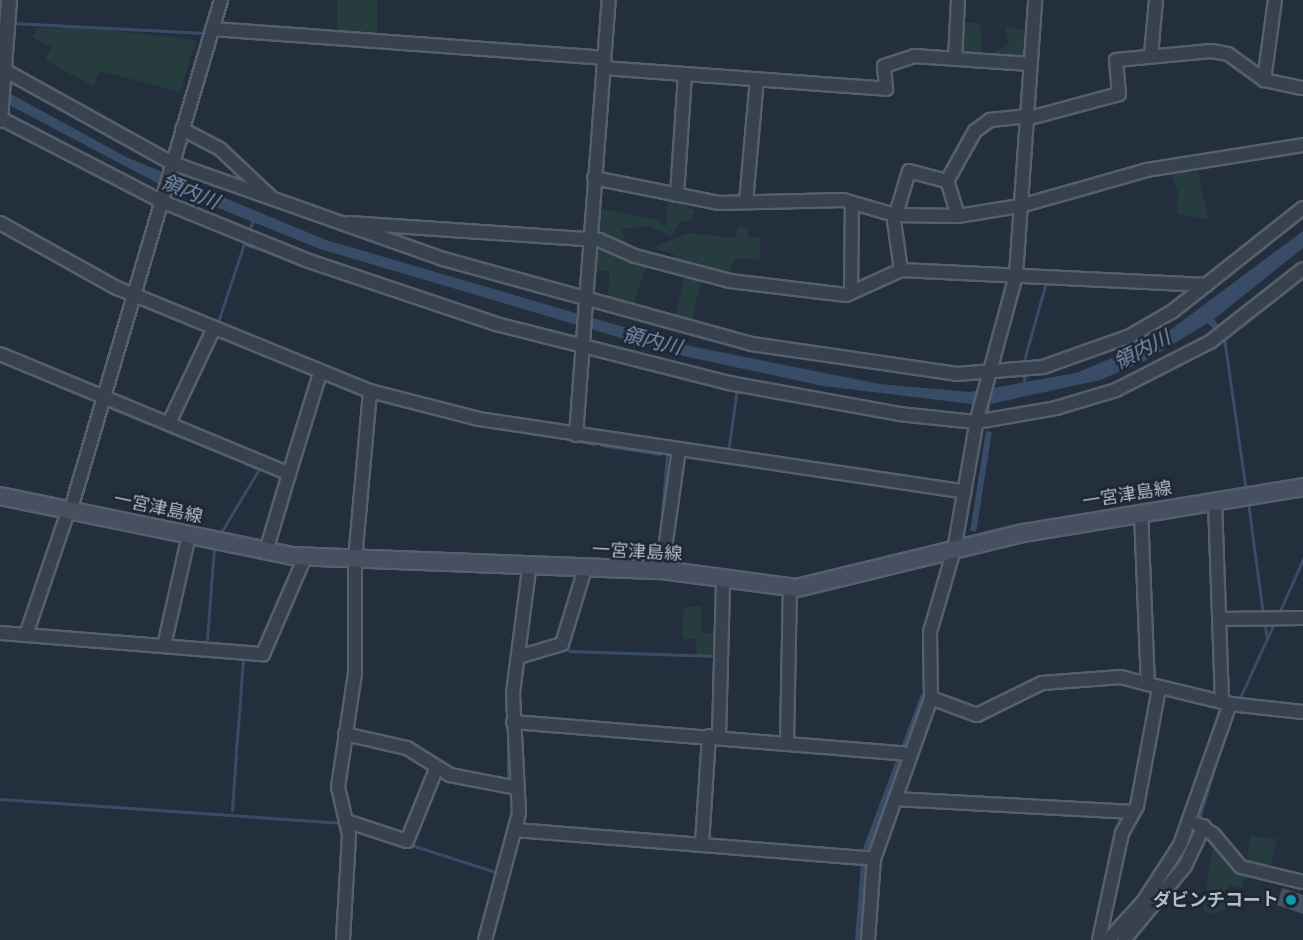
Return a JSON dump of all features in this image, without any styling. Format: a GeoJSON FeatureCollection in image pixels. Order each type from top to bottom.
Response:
{"type":"FeatureCollection","features":[{"type":"Feature","properties":{"kind":"main road","name":"一宮津島線"},"geometry":{"type":"LineString","coordinates":[[0,496],[305,557],[529,569],[662,570],[723,581],[790,588],[954,550],[1141,513],[1303,488]]}},
{"type":"Feature","properties":{"kind":"street"},"geometry":{"type":"LineString","coordinates":[[9,0],[3,38],[4,72],[0,118],[162,197],[306,260],[496,324],[582,342],[822,402],[976,421],[1056,408],[1152,375],[1210,342],[1300,273]]}},
{"type":"Feature","properties":{"kind":"street"},"geometry":{"type":"LineString","coordinates":[[26,635],[70,509],[221,0]]}},
{"type":"Feature","properties":{"kind":"street"},"geometry":{"type":"LineString","coordinates":[[576,435],[609,0]]}},
{"type":"Feature","properties":{"kind":"street"},"geometry":{"type":"LineString","coordinates":[[956,59],[958,0]]}},
{"type":"Feature","properties":{"kind":"street"},"geometry":{"type":"LineString","coordinates":[[868,940],[868,857],[895,799],[906,752],[931,698],[930,632],[954,550],[976,421],[1016,275],[1035,0]]}},
{"type":"Feature","properties":{"kind":"street"},"geometry":{"type":"LineString","coordinates":[[1151,55],[1156,0]]}},
{"type":"Feature","properties":{"kind":"street"},"geometry":{"type":"LineString","coordinates":[[1264,80],[1275,0]]}},
{"type":"Feature","properties":{"kind":"street"},"geometry":{"type":"LineString","coordinates":[[212,29],[604,63],[685,74],[886,89],[884,66],[914,56],[1030,64]]}},
{"type":"Feature","properties":{"kind":"street"},"geometry":{"type":"LineString","coordinates":[[958,216],[947,181],[983,124],[1026,118],[1119,94],[1116,60],[1151,55],[1228,54],[1264,80],[1303,87]]}},
{"type":"Feature","properties":{"kind":"street"},"geometry":{"type":"LineString","coordinates":[[4,72],[171,166],[330,222],[585,300],[804,354],[987,377],[1042,367],[1130,336],[1208,285],[1303,208]]}},
{"type":"Feature","properties":{"kind":"street"},"geometry":{"type":"LineString","coordinates":[[677,195],[685,74]]}},
{"type":"Feature","properties":{"kind":"street"},"geometry":{"type":"LineString","coordinates":[[746,202],[757,79]]}},
{"type":"Feature","properties":{"kind":"street"},"geometry":{"type":"LineString","coordinates":[[182,129],[220,149],[278,203]]}},
{"type":"Feature","properties":{"kind":"street"},"geometry":{"type":"LineString","coordinates":[[594,178],[677,195],[746,202],[852,203],[895,215],[958,216],[1020,206],[1147,170],[1303,145]]}},
{"type":"Feature","properties":{"kind":"street"},"geometry":{"type":"LineString","coordinates":[[901,270],[895,215],[909,171],[947,181]]}},
{"type":"Feature","properties":{"kind":"street"},"geometry":{"type":"LineString","coordinates":[[851,292],[852,203]]}},
{"type":"Feature","properties":{"kind":"street"},"geometry":{"type":"LineString","coordinates":[[330,222],[590,239],[730,281],[851,292],[901,270],[1208,285]]}},
{"type":"Feature","properties":{"kind":"street"},"geometry":{"type":"LineString","coordinates":[[0,223],[134,294],[320,373],[370,391],[479,419],[965,492]]}},
{"type":"Feature","properties":{"kind":"street"},"geometry":{"type":"LineString","coordinates":[[169,423],[214,328]]}},
{"type":"Feature","properties":{"kind":"street"},"geometry":{"type":"LineString","coordinates":[[0,354],[104,395],[289,474]]}},
{"type":"Feature","properties":{"kind":"street"},"geometry":{"type":"LineString","coordinates":[[266,551],[320,373]]}},
{"type":"Feature","properties":{"kind":"street"},"geometry":{"type":"LineString","coordinates":[[342,940],[346,821],[338,787],[355,674],[355,560],[370,391]]}},
{"type":"Feature","properties":{"kind":"street"},"geometry":{"type":"LineString","coordinates":[[662,570],[679,449]]}},
{"type":"Feature","properties":{"kind":"street"},"geometry":{"type":"LineString","coordinates":[[1124,940],[1185,866],[1232,702],[1219,619],[1215,501]]}},
{"type":"Feature","properties":{"kind":"street"},"geometry":{"type":"LineString","coordinates":[[1099,940],[1122,833],[1134,812],[1154,686],[1141,513]]}},
{"type":"Feature","properties":{"kind":"street"},"geometry":{"type":"LineString","coordinates":[[164,646],[189,535]]}},
{"type":"Feature","properties":{"kind":"street"},"geometry":{"type":"LineString","coordinates":[[0,633],[262,654],[305,557]]}},
{"type":"Feature","properties":{"kind":"street"},"geometry":{"type":"LineString","coordinates":[[485,940],[515,830],[517,788],[513,723],[518,657],[529,569]]}},
{"type":"Feature","properties":{"kind":"street"},"geometry":{"type":"LineString","coordinates":[[518,657],[562,644],[585,569]]}},
{"type":"Feature","properties":{"kind":"street"},"geometry":{"type":"LineString","coordinates":[[702,843],[714,736],[723,581]]}},
{"type":"Feature","properties":{"kind":"street"},"geometry":{"type":"LineString","coordinates":[[787,741],[790,588]]}},
{"type":"Feature","properties":{"kind":"street"},"geometry":{"type":"LineString","coordinates":[[1219,619],[1303,618]]}},
{"type":"Feature","properties":{"kind":"street"},"geometry":{"type":"LineString","coordinates":[[931,698],[978,715],[1042,683],[1121,677],[1232,702],[1303,712]]}},
{"type":"Feature","properties":{"kind":"street"},"geometry":{"type":"LineString","coordinates":[[513,723],[787,741],[906,752]]}},
{"type":"Feature","properties":{"kind":"street"},"geometry":{"type":"LineString","coordinates":[[345,734],[395,744],[450,775],[517,788]]}},
{"type":"Feature","properties":{"kind":"street"},"geometry":{"type":"LineString","coordinates":[[346,821],[407,841],[437,767]]}},
{"type":"Feature","properties":{"kind":"street"},"geometry":{"type":"LineString","coordinates":[[895,799],[1134,812]]}},
{"type":"Feature","properties":{"kind":"street"},"geometry":{"type":"LineString","coordinates":[[1196,824],[1241,867],[1303,882]]}},
{"type":"Feature","properties":{"kind":"street"},"geometry":{"type":"LineString","coordinates":[[1108,940],[1164,873],[1196,824]]}},
{"type":"Feature","properties":{"kind":"street"},"geometry":{"type":"LineString","coordinates":[[515,830],[868,857]]}},
{"type":"Feature","properties":{"kind":"green space"},"geometry":{"type":"Polygon","coordinates":[[[337,0],[377,0],[377,35],[337,35],[337,0]]]}},
{"type":"Feature","properties":{"kind":"green space"},"geometry":{"type":"Polygon","coordinates":[[[962,22],[980,23],[982,53],[957,51],[962,22]]]}},
{"type":"Feature","properties":{"kind":"green space"},"geometry":{"type":"Polygon","coordinates":[[[62,25],[196,40],[180,92],[100,71],[93,86],[45,60],[51,47],[32,37],[39,27],[62,29],[62,25]]]}},
{"type":"Feature","properties":{"kind":"green space"},"geometry":{"type":"Polygon","coordinates":[[[1005,26],[1026,31],[1023,56],[992,54],[1008,45],[1005,26]]]}},
{"type":"Feature","properties":{"kind":"green space"},"geometry":{"type":"Polygon","coordinates":[[[1187,166],[1189,173],[1198,171],[1208,219],[1177,214],[1178,192],[1168,169],[1187,166]]]}},
{"type":"Feature","properties":{"kind":"green space"},"geometry":{"type":"Polygon","coordinates":[[[668,197],[695,211],[691,221],[680,221],[672,237],[648,226],[622,229],[624,240],[639,251],[597,234],[598,208],[658,220],[666,227],[668,197]]]}},
{"type":"Feature","properties":{"kind":"green space"},"geometry":{"type":"Polygon","coordinates":[[[738,227],[748,227],[748,238],[761,238],[759,260],[735,258],[727,275],[673,262],[674,254],[652,248],[688,233],[736,238],[738,227]]]}},
{"type":"Feature","properties":{"kind":"green space"},"geometry":{"type":"Polygon","coordinates":[[[599,244],[647,264],[633,307],[608,301],[609,271],[594,270],[599,244]]]}},
{"type":"Feature","properties":{"kind":"green space"},"geometry":{"type":"Polygon","coordinates":[[[685,274],[702,278],[691,323],[675,319],[685,274]]]}},
{"type":"Feature","properties":{"kind":"green space"},"geometry":{"type":"Polygon","coordinates":[[[701,606],[701,633],[718,634],[718,655],[697,655],[696,639],[682,639],[684,607],[701,606]]]}},
{"type":"Feature","properties":{"kind":"green space"},"geometry":{"type":"Polygon","coordinates":[[[1250,836],[1277,839],[1270,868],[1246,865],[1250,836]]]}},
{"type":"Feature","properties":{"kind":"green space"},"geometry":{"type":"Polygon","coordinates":[[[1214,840],[1246,875],[1242,888],[1228,885],[1226,910],[1212,914],[1203,910],[1214,840]]]}},
{"type":"Feature","properties":{"kind":"water","name":"領内川"},"geometry":{"type":"Polygon","coordinates":[[[0,88],[126,157],[326,240],[685,345],[880,384],[970,392],[1076,373],[1158,339],[1303,231],[1303,248],[1214,319],[1219,326],[1214,330],[1208,323],[1145,361],[1100,380],[990,404],[990,413],[975,414],[972,404],[823,386],[679,355],[320,249],[159,184],[0,100],[0,88]]]}},
{"type":"Feature","properties":{"kind":"water"},"geometry":{"type":"Polygon","coordinates":[[[986,431],[992,432],[976,532],[970,531],[986,431]]]}},
{"type":"Feature","properties":{"kind":"water"},"geometry":{"type":"Polygon","coordinates":[[[921,694],[926,696],[868,853],[861,940],[855,940],[862,851],[921,694]]]}},
{"type":"Feature","properties":{"kind":"building","name":"ダビンチコート"},"geometry":{"type":"Polygon","coordinates":[[[1282,888],[1303,895],[1303,914],[1277,905],[1282,888]]]}},
{"type":"Feature","properties":{"kind":"waterway"},"geometry":{"type":"LineString","coordinates":[[13,23],[204,33]]}},
{"type":"Feature","properties":{"kind":"waterway"},"geometry":{"type":"LineString","coordinates":[[249,230],[253,221]]}},
{"type":"Feature","properties":{"kind":"waterway"},"geometry":{"type":"LineString","coordinates":[[218,322],[244,244],[281,256]]}},
{"type":"Feature","properties":{"kind":"waterway"},"geometry":{"type":"LineString","coordinates":[[1023,364],[1046,282]]}},
{"type":"Feature","properties":{"kind":"waterway"},"geometry":{"type":"LineString","coordinates":[[1224,338],[1246,490]]}},
{"type":"Feature","properties":{"kind":"waterway"},"geometry":{"type":"LineString","coordinates":[[0,361],[90,399]]}},
{"type":"Feature","properties":{"kind":"waterway"},"geometry":{"type":"LineString","coordinates":[[1024,376],[1025,389]]}},
{"type":"Feature","properties":{"kind":"waterway"},"geometry":{"type":"LineString","coordinates":[[728,452],[737,389]]}},
{"type":"Feature","properties":{"kind":"waterway"},"geometry":{"type":"LineString","coordinates":[[111,408],[231,457]]}},
{"type":"Feature","properties":{"kind":"waterway"},"geometry":{"type":"LineString","coordinates":[[454,419],[544,435]]}},
{"type":"Feature","properties":{"kind":"waterway"},"geometry":{"type":"LineString","coordinates":[[560,437],[593,444]]}},
{"type":"Feature","properties":{"kind":"waterway"},"geometry":{"type":"LineString","coordinates":[[601,445],[659,454]]}},
{"type":"Feature","properties":{"kind":"waterway"},"geometry":{"type":"LineString","coordinates":[[662,514],[667,455]]}},
{"type":"Feature","properties":{"kind":"waterway"},"geometry":{"type":"LineString","coordinates":[[220,534],[259,469],[244,463]]}},
{"type":"Feature","properties":{"kind":"waterway"},"geometry":{"type":"LineString","coordinates":[[1248,502],[1263,615]]}},
{"type":"Feature","properties":{"kind":"waterway"},"geometry":{"type":"LineString","coordinates":[[207,639],[214,548]]}},
{"type":"Feature","properties":{"kind":"waterway"},"geometry":{"type":"LineString","coordinates":[[1278,615],[1303,559]]}},
{"type":"Feature","properties":{"kind":"waterway"},"geometry":{"type":"LineString","coordinates":[[1264,621],[1267,638]]}},
{"type":"Feature","properties":{"kind":"waterway"},"geometry":{"type":"LineString","coordinates":[[1238,702],[1275,621]]}},
{"type":"Feature","properties":{"kind":"waterway"},"geometry":{"type":"LineString","coordinates":[[0,627],[21,629]]}},
{"type":"Feature","properties":{"kind":"waterway"},"geometry":{"type":"LineString","coordinates":[[569,651],[717,656]]}},
{"type":"Feature","properties":{"kind":"waterway"},"geometry":{"type":"LineString","coordinates":[[249,659],[266,661],[268,654]]}},
{"type":"Feature","properties":{"kind":"waterway"},"geometry":{"type":"LineString","coordinates":[[240,699],[243,659]]}},
{"type":"Feature","properties":{"kind":"waterway"},"geometry":{"type":"LineString","coordinates":[[507,692],[507,716]]}},
{"type":"Feature","properties":{"kind":"waterway"},"geometry":{"type":"LineString","coordinates":[[236,750],[240,702]]}},
{"type":"Feature","properties":{"kind":"waterway"},"geometry":{"type":"LineString","coordinates":[[508,725],[508,780]]}},
{"type":"Feature","properties":{"kind":"waterway"},"geometry":{"type":"LineString","coordinates":[[706,730],[715,731]]}},
{"type":"Feature","properties":{"kind":"waterway"},"geometry":{"type":"LineString","coordinates":[[232,810],[236,753]]}},
{"type":"Feature","properties":{"kind":"waterway"},"geometry":{"type":"LineString","coordinates":[[1198,821],[1218,756]]}},
{"type":"Feature","properties":{"kind":"waterway"},"geometry":{"type":"LineString","coordinates":[[511,791],[513,817]]}},
{"type":"Feature","properties":{"kind":"waterway"},"geometry":{"type":"LineString","coordinates":[[0,799],[342,823]]}},
{"type":"Feature","properties":{"kind":"waterway"},"geometry":{"type":"LineString","coordinates":[[1171,875],[1195,828]]}},
{"type":"Feature","properties":{"kind":"waterway"},"geometry":{"type":"LineString","coordinates":[[408,844],[496,872],[497,866]]}},
{"type":"Feature","properties":{"kind":"waterway"},"geometry":{"type":"LineString","coordinates":[[502,850],[504,846]]}},
{"type":"Feature","properties":{"kind":"place","name":"ダビンチコート"},"geometry":{"type":"Point","coordinates":[1291,900]}}]}
